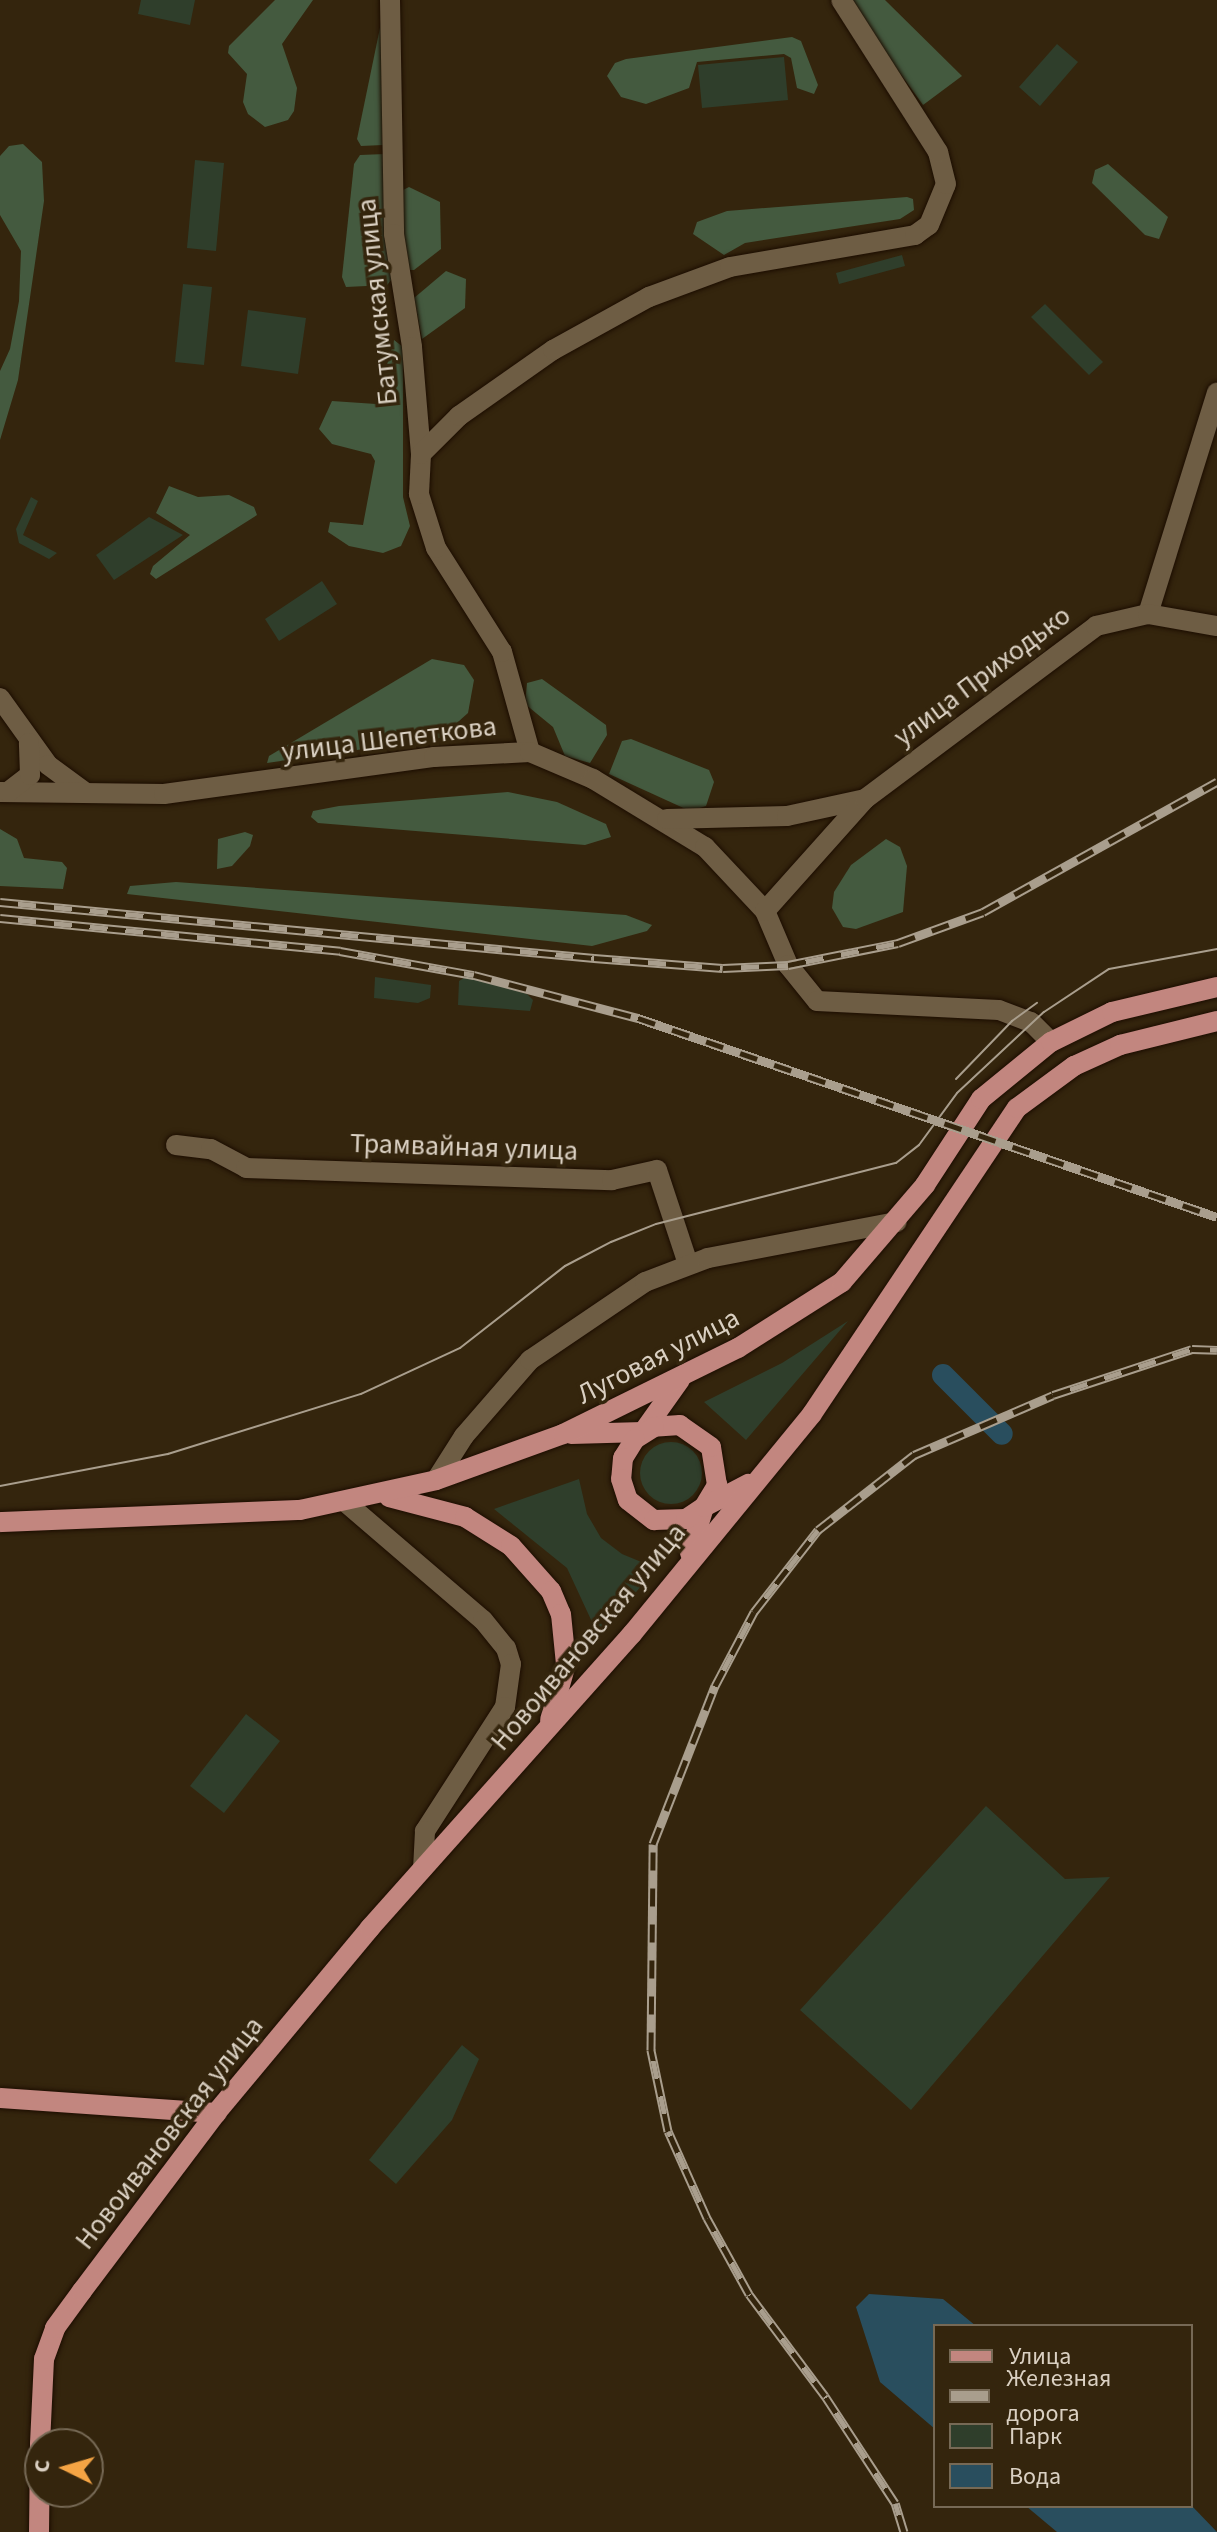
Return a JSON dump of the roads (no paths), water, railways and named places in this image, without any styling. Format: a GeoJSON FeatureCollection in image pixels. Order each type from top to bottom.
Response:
{"type":"FeatureCollection","features":[{"type":"Feature","properties":{"kind":"main road","name":"Луговая улица"},"geometry":{"type":"LineString","coordinates":[[0,1522],[300,1510],[436,1480],[563,1434],[681,1379],[807,1309],[842,1282],[897,1222],[981,1099],[1051,1042],[1112,1012],[1217,987]]}},
{"type":"Feature","properties":{"kind":"main road","name":"Новоивановская улица"},"geometry":{"type":"LineString","coordinates":[[41,2428],[44,2359],[64,2316],[216,2113],[423,1868],[544,1735],[827,1393],[1017,1108],[1074,1066],[1120,1045],[1217,1021]]}},
{"type":"Feature","properties":{"kind":"main road"},"geometry":{"type":"LineString","coordinates":[[681,1379],[623,1458],[621,1479],[628,1500],[644,1515],[665,1522],[686,1519],[759,1478]]}},
{"type":"Feature","properties":{"kind":"main road"},"geometry":{"type":"LineString","coordinates":[[563,1434],[643,1432],[680,1425],[711,1447],[717,1485],[704,1507],[686,1565]]}},
{"type":"Feature","properties":{"kind":"main road"},"geometry":{"type":"LineString","coordinates":[[377,1494],[465,1517],[511,1546],[551,1591],[561,1614],[566,1664],[544,1735]]}},
{"type":"Feature","properties":{"kind":"main road"},"geometry":{"type":"LineString","coordinates":[[0,2098],[216,2113]]}},
{"type":"Feature","properties":{"kind":"main road"},"geometry":{"type":"LineString","coordinates":[[39,2508],[39,2532]]}},
{"type":"Feature","properties":{"kind":"street","name":"Батумская улица"},"geometry":{"type":"LineString","coordinates":[[390,0],[394,234],[412,347],[421,454],[419,494],[436,548],[502,652],[530,752]]}},
{"type":"Feature","properties":{"kind":"street"},"geometry":{"type":"LineString","coordinates":[[421,454],[459,416],[553,350],[649,297],[730,267],[915,235],[929,225],[946,184],[938,152],[841,0]]}},
{"type":"Feature","properties":{"kind":"street"},"geometry":{"type":"LineString","coordinates":[[1217,392],[1148,614],[1217,626]]}},
{"type":"Feature","properties":{"kind":"street","name":"улица Приходько"},"geometry":{"type":"LineString","coordinates":[[765,911],[865,799],[1096,626],[1148,614]]}},
{"type":"Feature","properties":{"kind":"street"},"geometry":{"type":"LineString","coordinates":[[0,698],[24,727],[48,765],[89,795]]}},
{"type":"Feature","properties":{"kind":"street"},"geometry":{"type":"LineString","coordinates":[[4,792],[25,782],[32,766],[24,727]]}},
{"type":"Feature","properties":{"kind":"street","name":"улица Шепеткова"},"geometry":{"type":"LineString","coordinates":[[4,792],[164,794],[448,755],[530,752],[593,779],[667,819],[705,847],[765,911],[788,965],[817,1001],[999,1010],[1031,1022],[1051,1042]]}},
{"type":"Feature","properties":{"kind":"street","name":"улица Приходько"},"geometry":{"type":"LineString","coordinates":[[667,819],[787,816],[865,799]]}},
{"type":"Feature","properties":{"kind":"street","name":"Трамвайная улица"},"geometry":{"type":"LineString","coordinates":[[176,1145],[211,1149],[246,1168],[612,1180],[657,1170],[688,1264]]}},
{"type":"Feature","properties":{"kind":"street"},"geometry":{"type":"LineString","coordinates":[[436,1480],[464,1436],[530,1360],[645,1282],[688,1264],[897,1222]]}},
{"type":"Feature","properties":{"kind":"street"},"geometry":{"type":"LineString","coordinates":[[344,1501],[483,1620],[506,1648],[511,1664],[505,1707],[425,1831],[423,1868]]}},
{"type":"Feature","properties":{"kind":"water"},"geometry":{"type":"Polygon","coordinates":[[[869,2294],[943,2299],[974,2324],[933,2324],[933,2427],[880,2382],[856,2307],[869,2294]]]}},
{"type":"Feature","properties":{"kind":"water"},"geometry":{"type":"Polygon","coordinates":[[[1193,2507],[1217,2532],[1057,2532],[1028,2508],[1193,2507]]]}},
{"type":"Feature","properties":{"kind":"waterway"},"geometry":{"type":"LineString","coordinates":[[943,1375],[1002,1434]]}},
{"type":"Feature","properties":{"kind":"tram line"},"geometry":{"type":"LineString","coordinates":[[0,1486],[168,1454],[361,1394],[460,1348],[565,1266],[611,1242],[656,1224],[896,1163],[919,1145],[957,1093],[1044,1012],[1109,969],[1217,949]]}},
{"type":"Feature","properties":{"kind":"tram line"},"geometry":{"type":"LineString","coordinates":[[956,1079],[1012,1021],[1037,1003]]}},
{"type":"Feature","properties":{"kind":"railway"},"geometry":{"type":"LineString","coordinates":[[0,902],[594,958],[723,968],[788,965],[898,943],[983,912],[1217,782]]}},
{"type":"Feature","properties":{"kind":"railway"},"geometry":{"type":"LineString","coordinates":[[0,918],[340,951],[474,975],[638,1018],[1217,1217]]}},
{"type":"Feature","properties":{"kind":"railway"},"geometry":{"type":"LineString","coordinates":[[904,2532],[895,2503],[825,2396],[749,2294],[707,2218],[668,2131],[651,2050],[653,1844],[715,1686],[754,1612],[818,1530],[914,1455],[1053,1395],[1192,1349],[1217,1350]]}}]}
